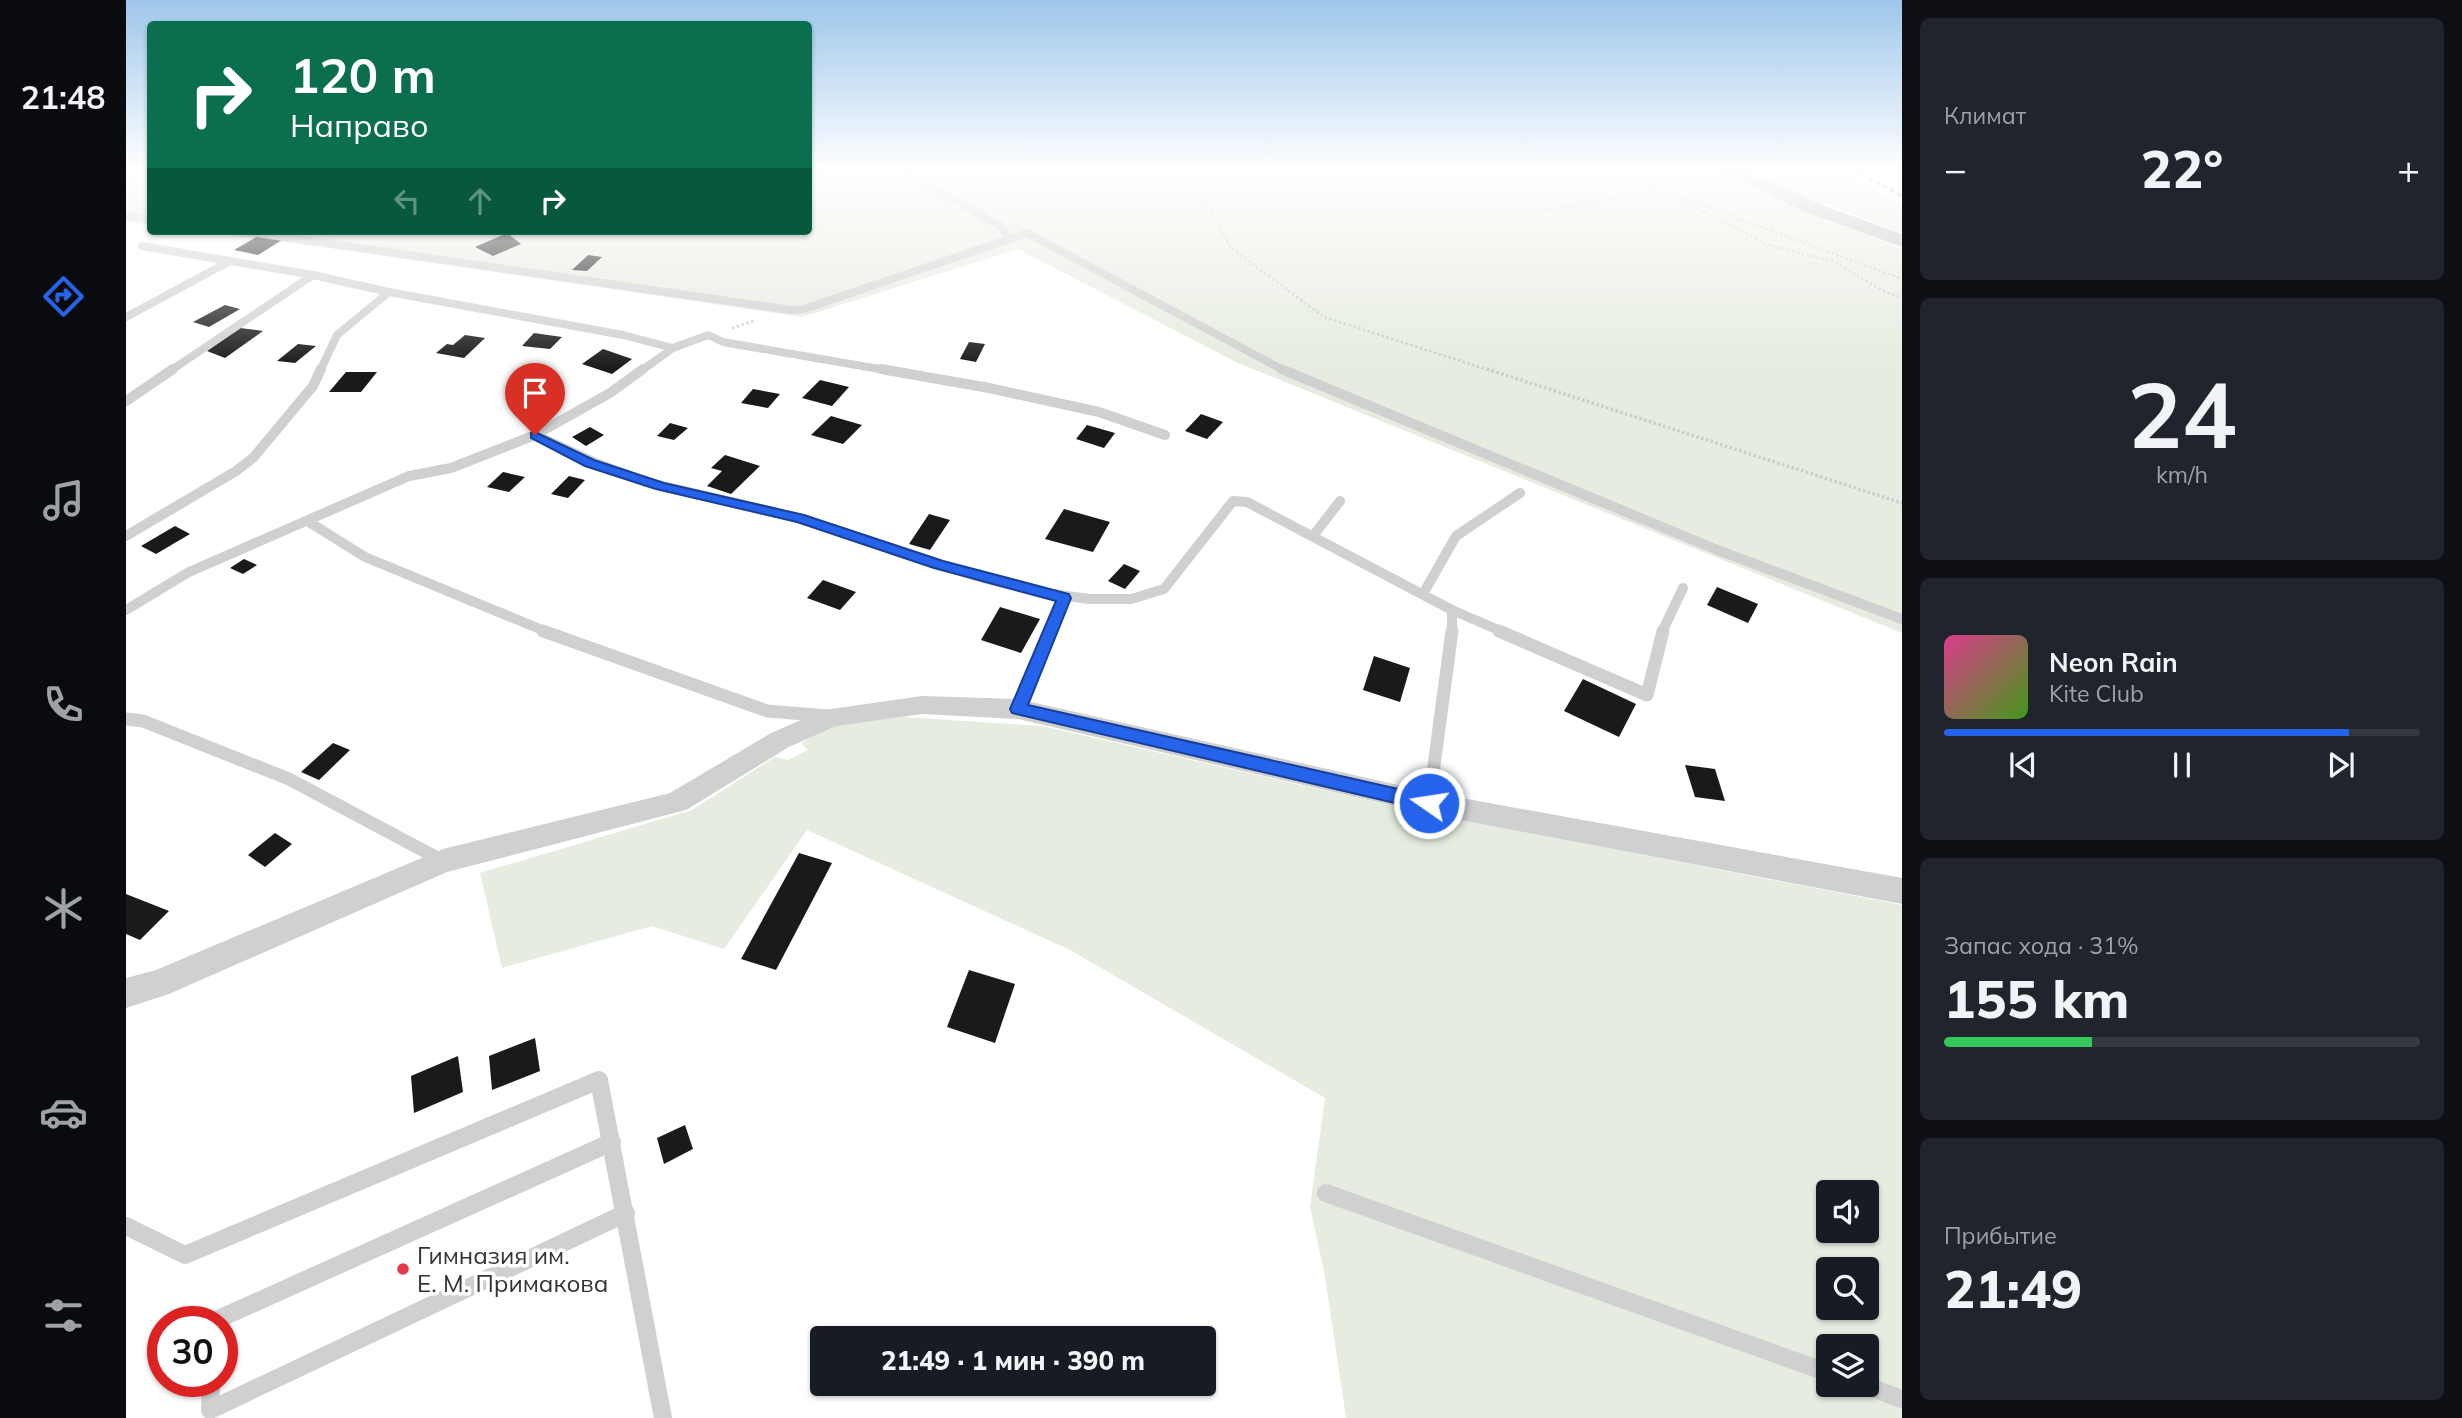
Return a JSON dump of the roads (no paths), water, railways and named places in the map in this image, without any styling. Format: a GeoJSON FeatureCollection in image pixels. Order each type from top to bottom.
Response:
{"type":"FeatureCollection","features":[{"type":"Feature","properties":{"kind":"street"},"geometry":{"type":"LineString","coordinates":[[126,993],[158,984],[443,861],[677,802],[780,740],[833,716],[922,705],[1018,709],[1429,803],[1902,891]]}},
{"type":"Feature","properties":{"kind":"lane"},"geometry":{"type":"LineString","coordinates":[[278,236],[791,310],[804,309],[1018,236]]}},
{"type":"Feature","properties":{"kind":"lane"},"geometry":{"type":"LineString","coordinates":[[1037,236],[1266,363],[1720,551],[1902,619]]}},
{"type":"Feature","properties":{"kind":"lane"},"geometry":{"type":"LineString","coordinates":[[142,246],[313,275],[389,292],[623,335],[673,348]]}},
{"type":"Feature","properties":{"kind":"lane"},"geometry":{"type":"LineString","coordinates":[[126,317],[230,261]]}},
{"type":"Feature","properties":{"kind":"lane"},"geometry":{"type":"LineString","coordinates":[[126,401],[313,275]]}},
{"type":"Feature","properties":{"kind":"lane"},"geometry":{"type":"LineString","coordinates":[[126,536],[236,471],[253,458],[313,386],[337,335],[389,292]]}},
{"type":"Feature","properties":{"kind":"lane"},"geometry":{"type":"LineString","coordinates":[[126,610],[188,572],[309,522],[409,476],[452,468],[535,435],[610,393],[673,348],[708,335],[723,342],[1003,391],[1098,412],[1165,435]]}},
{"type":"Feature","properties":{"kind":"lane"},"geometry":{"type":"LineString","coordinates":[[535,435],[590,463],[661,486],[800,518],[939,565],[1064,598],[1109,601],[1153,596],[1164,589],[1233,501],[1247,502],[1452,610],[1647,695],[1659,639],[1684,588]]}},
{"type":"Feature","properties":{"kind":"lane"},"geometry":{"type":"LineString","coordinates":[[1423,594],[1456,536],[1520,493]]}},
{"type":"Feature","properties":{"kind":"lane"},"geometry":{"type":"LineString","coordinates":[[1313,536],[1340,501]]}},
{"type":"Feature","properties":{"kind":"lane"},"geometry":{"type":"LineString","coordinates":[[309,522],[365,557],[566,639],[767,711],[833,716]]}},
{"type":"Feature","properties":{"kind":"lane"},"geometry":{"type":"LineString","coordinates":[[1018,709],[1064,598]]}},
{"type":"Feature","properties":{"kind":"lane"},"geometry":{"type":"LineString","coordinates":[[1429,803],[1452,630],[1452,610]]}},
{"type":"Feature","properties":{"kind":"lane"},"geometry":{"type":"LineString","coordinates":[[126,719],[143,721],[289,779],[443,861]]}},
{"type":"Feature","properties":{"kind":"lane"},"geometry":{"type":"LineString","coordinates":[[126,1226],[185,1255],[599,1080],[663,1418]]}},
{"type":"Feature","properties":{"kind":"lane"},"geometry":{"type":"LineString","coordinates":[[238,1310],[612,1142]]}},
{"type":"Feature","properties":{"kind":"lane"},"geometry":{"type":"LineString","coordinates":[[1326,1193],[1816,1368]]}},
{"type":"Feature","properties":{"kind":"lane"},"geometry":{"type":"LineString","coordinates":[[238,1396],[626,1213]]}},
{"type":"Feature","properties":{"kind":"lane"},"geometry":{"type":"LineString","coordinates":[[1879,1391],[1902,1399]]}},
{"type":"Feature","properties":{"kind":"lane"},"geometry":{"type":"LineString","coordinates":[[210,1397],[209,1410],[237,1397]]}},
{"type":"Feature","properties":{"kind":"place","name":"Гимназия им. Е. М. Примакова"},"geometry":{"type":"Point","coordinates":[403,1269]}}]}
